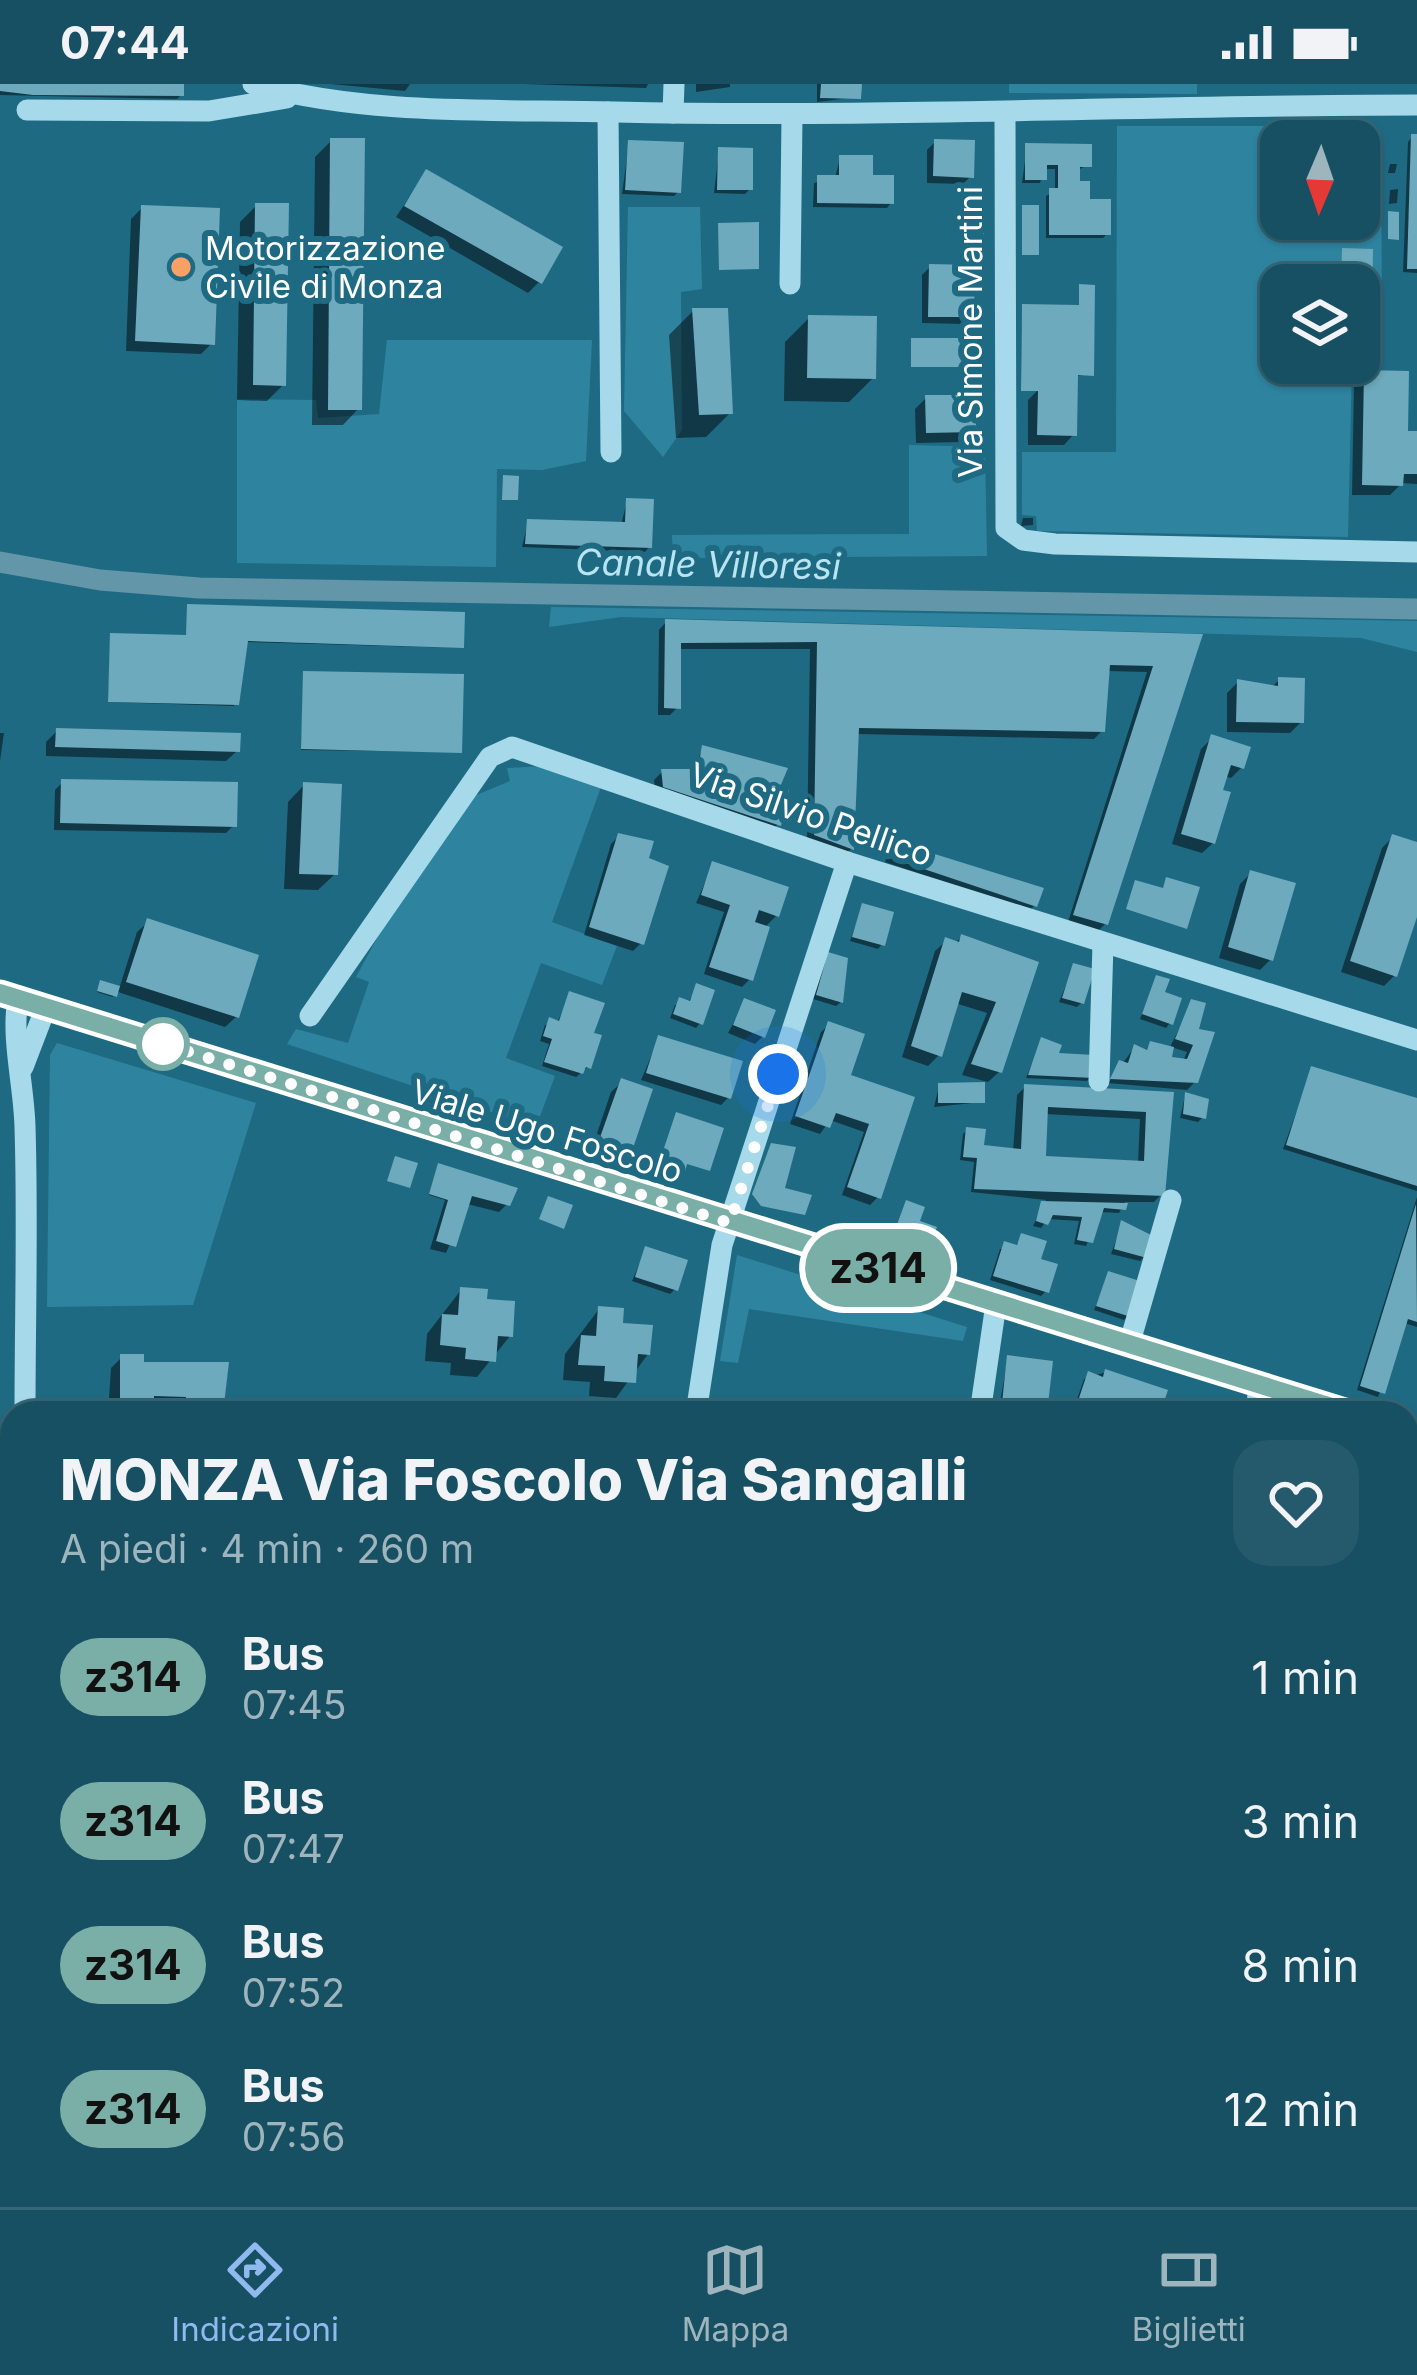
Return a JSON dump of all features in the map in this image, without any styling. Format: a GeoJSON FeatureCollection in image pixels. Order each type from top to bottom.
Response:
{"type":"FeatureCollection","features":[{"type":"Feature","properties":{"kind":"street"},"geometry":{"type":"LineString","coordinates":[[253,84],[299,97],[395,109],[792,117],[1417,105]]}},
{"type":"Feature","properties":{"kind":"street"},"geometry":{"type":"LineString","coordinates":[[673,113],[674,84]]}},
{"type":"Feature","properties":{"kind":"street"},"geometry":{"type":"LineString","coordinates":[[1220,84],[1220,108]]}},
{"type":"Feature","properties":{"kind":"street"},"geometry":{"type":"LineString","coordinates":[[27,110],[209,111],[299,97]]}},
{"type":"Feature","properties":{"kind":"street"},"geometry":{"type":"LineString","coordinates":[[608,112],[611,452]]}},
{"type":"Feature","properties":{"kind":"street","name":"Via Simone Martini"},"geometry":{"type":"LineString","coordinates":[[1005,115],[1002,510],[1006,528],[1023,540],[1417,552]]}},
{"type":"Feature","properties":{"kind":"street"},"geometry":{"type":"LineString","coordinates":[[790,284],[792,117]]}},
{"type":"Feature","properties":{"kind":"street","name":"Via Silvio Pellico"},"geometry":{"type":"LineString","coordinates":[[310,1016],[327,984],[500,748],[520,749],[847,862],[1417,1040]]}},
{"type":"Feature","properties":{"kind":"street"},"geometry":{"type":"LineString","coordinates":[[697,1401],[730,1223],[847,862]]}},
{"type":"Feature","properties":{"kind":"street"},"geometry":{"type":"LineString","coordinates":[[1100,1082],[1103,943]]}},
{"type":"Feature","properties":{"kind":"street"},"geometry":{"type":"LineString","coordinates":[[9,996],[23,1068],[25,1401]]}},
{"type":"Feature","properties":{"kind":"street","name":"Viale Ugo Foscolo"},"geometry":{"type":"LineString","coordinates":[[9,996],[1312,1401]]}},
{"type":"Feature","properties":{"kind":"street"},"geometry":{"type":"LineString","coordinates":[[23,1068],[46,1007]]}},
{"type":"Feature","properties":{"kind":"street"},"geometry":{"type":"LineString","coordinates":[[1129,1345],[1172,1200]]}},
{"type":"Feature","properties":{"kind":"street"},"geometry":{"type":"LineString","coordinates":[[982,1401],[996,1304]]}},
{"type":"Feature","properties":{"kind":"street"},"geometry":{"type":"LineString","coordinates":[[1257,1401],[1259,1385]]}},
{"type":"Feature","properties":{"kind":"shaded area"},"geometry":{"type":"Polygon","coordinates":[[[1009,84],[1197,84],[1197,94],[1009,93],[1009,84]]]}},
{"type":"Feature","properties":{"kind":"shaded area"},"geometry":{"type":"Polygon","coordinates":[[[1117,126],[1260,126],[1260,240],[1380,240],[1381,133],[1382,330],[1380,264],[1260,264],[1260,384],[1352,384],[1348,537],[1037,531],[1036,516],[1022,515],[1022,452],[1116,452],[1117,126]]]}},
{"type":"Feature","properties":{"kind":"shaded area"},"geometry":{"type":"Polygon","coordinates":[[[628,207],[700,207],[702,289],[681,292],[682,430],[663,457],[624,411],[628,207]]]}},
{"type":"Feature","properties":{"kind":"shaded area"},"geometry":{"type":"Polygon","coordinates":[[[387,340],[592,340],[586,461],[542,470],[497,469],[496,567],[237,563],[237,399],[316,400],[318,418],[379,414],[387,340]]]}},
{"type":"Feature","properties":{"kind":"shaded area"},"geometry":{"type":"Polygon","coordinates":[[[909,445],[985,447],[987,556],[673,558],[672,535],[909,534],[909,445]]]}},
{"type":"Feature","properties":{"kind":"shaded area"},"geometry":{"type":"Polygon","coordinates":[[[551,607],[1417,621],[1417,652],[1361,638],[621,617],[549,627],[551,607]]]}},
{"type":"Feature","properties":{"kind":"shaded area"},"geometry":{"type":"Polygon","coordinates":[[[544,766],[601,787],[552,922],[617,946],[602,985],[541,963],[506,1058],[555,1076],[536,1127],[287,1044],[296,1029],[348,1043],[369,982],[356,977],[395,905],[467,799],[510,781],[507,768],[544,766]]]}},
{"type":"Feature","properties":{"kind":"shaded area"},"geometry":{"type":"Polygon","coordinates":[[[57,1043],[256,1103],[193,1305],[47,1307],[50,1055],[57,1043]]]}},
{"type":"Feature","properties":{"kind":"shaded area"},"geometry":{"type":"Polygon","coordinates":[[[737,1255],[967,1327],[963,1341],[749,1309],[738,1363],[720,1361],[737,1255]]]}},
{"type":"Feature","properties":{"kind":"building"},"geometry":{"type":"Polygon","coordinates":[[[0,84],[184,84],[184,96],[33,95],[0,91],[0,84]]]}},
{"type":"Feature","properties":{"kind":"building"},"geometry":{"type":"Polygon","coordinates":[[[821,84],[862,84],[861,99],[820,98],[821,84]]]}},
{"type":"Feature","properties":{"kind":"building"},"geometry":{"type":"Polygon","coordinates":[[[1411,134],[1417,134],[1417,269],[1407,269],[1411,134]]]}},
{"type":"Feature","properties":{"kind":"building"},"geometry":{"type":"Polygon","coordinates":[[[330,138],[365,138],[362,410],[328,410],[330,138]]]}},
{"type":"Feature","properties":{"kind":"building"},"geometry":{"type":"Polygon","coordinates":[[[934,139],[975,140],[974,178],[933,176],[934,139]]]}},
{"type":"Feature","properties":{"kind":"building"},"geometry":{"type":"Polygon","coordinates":[[[628,140],[684,142],[681,193],[625,190],[628,140]]]}},
{"type":"Feature","properties":{"kind":"building"},"geometry":{"type":"Polygon","coordinates":[[[1025,143],[1092,144],[1092,167],[1080,167],[1080,181],[1090,181],[1090,199],[1111,199],[1111,235],[1049,235],[1049,188],[1058,188],[1058,165],[1047,165],[1047,180],[1025,180],[1025,143]]]}},
{"type":"Feature","properties":{"kind":"building"},"geometry":{"type":"Polygon","coordinates":[[[718,147],[753,148],[753,190],[717,190],[718,147]]]}},
{"type":"Feature","properties":{"kind":"building"},"geometry":{"type":"Polygon","coordinates":[[[839,155],[873,155],[873,175],[894,175],[894,204],[817,203],[817,175],[839,175],[839,155]]]}},
{"type":"Feature","properties":{"kind":"building"},"geometry":{"type":"Polygon","coordinates":[[[426,169],[563,247],[542,284],[404,206],[426,169]]]}},
{"type":"Feature","properties":{"kind":"building"},"geometry":{"type":"Polygon","coordinates":[[[255,203],[289,203],[286,386],[253,385],[255,203]]]}},
{"type":"Feature","properties":{"kind":"building"},"geometry":{"type":"Polygon","coordinates":[[[141,205],[220,208],[215,345],[135,341],[141,205]]]}},
{"type":"Feature","properties":{"kind":"building"},"geometry":{"type":"Polygon","coordinates":[[[1022,205],[1039,205],[1039,255],[1022,255],[1022,205]]]}},
{"type":"Feature","properties":{"kind":"building"},"geometry":{"type":"Polygon","coordinates":[[[1388,211],[1399,212],[1399,240],[1388,239],[1388,211]]]}},
{"type":"Feature","properties":{"kind":"building"},"geometry":{"type":"Polygon","coordinates":[[[759,222],[759,269],[719,270],[718,223],[759,222]]]}},
{"type":"Feature","properties":{"kind":"building"},"geometry":{"type":"Polygon","coordinates":[[[970,230],[984,230],[984,248],[961,248],[961,235],[971,235],[970,230]]]}},
{"type":"Feature","properties":{"kind":"building"},"geometry":{"type":"Polygon","coordinates":[[[1342,248],[1373,249],[1373,264],[1342,264],[1342,248]]]}},
{"type":"Feature","properties":{"kind":"building"},"geometry":{"type":"Polygon","coordinates":[[[929,264],[975,265],[974,317],[928,317],[929,264]]]}},
{"type":"Feature","properties":{"kind":"building"},"geometry":{"type":"Polygon","coordinates":[[[1079,284],[1095,285],[1094,376],[1078,375],[1077,436],[1037,435],[1038,391],[1021,391],[1022,304],[1079,305],[1079,284]]]}},
{"type":"Feature","properties":{"kind":"building"},"geometry":{"type":"Polygon","coordinates":[[[692,308],[728,308],[733,414],[699,415],[692,308]]]}},
{"type":"Feature","properties":{"kind":"building"},"geometry":{"type":"Polygon","coordinates":[[[808,315],[877,316],[876,379],[807,378],[808,315]]]}},
{"type":"Feature","properties":{"kind":"building"},"geometry":{"type":"Polygon","coordinates":[[[911,338],[965,338],[965,350],[984,350],[985,367],[911,367],[911,338]]]}},
{"type":"Feature","properties":{"kind":"building"},"geometry":{"type":"Polygon","coordinates":[[[1380,370],[1409,371],[1408,431],[1417,431],[1417,474],[1404,474],[1403,486],[1362,485],[1364,384],[1380,384],[1380,370]]]}},
{"type":"Feature","properties":{"kind":"building"},"geometry":{"type":"Polygon","coordinates":[[[925,395],[976,395],[976,432],[926,433],[925,395]]]}},
{"type":"Feature","properties":{"kind":"building"},"geometry":{"type":"Polygon","coordinates":[[[503,475],[519,476],[518,500],[502,500],[503,475]]]}},
{"type":"Feature","properties":{"kind":"building"},"geometry":{"type":"Polygon","coordinates":[[[626,498],[654,499],[652,548],[525,544],[527,519],[625,522],[626,498]]]}},
{"type":"Feature","properties":{"kind":"building"},"geometry":{"type":"Polygon","coordinates":[[[187,604],[465,612],[464,648],[248,641],[239,705],[108,702],[110,633],[186,635],[187,604]]]}},
{"type":"Feature","properties":{"kind":"building"},"geometry":{"type":"Polygon","coordinates":[[[665,619],[1203,634],[1108,925],[1073,915],[1153,666],[1110,665],[1105,732],[859,728],[854,850],[814,835],[817,642],[681,643],[681,709],[664,708],[665,619]]]}},
{"type":"Feature","properties":{"kind":"building"},"geometry":{"type":"Polygon","coordinates":[[[303,671],[464,674],[462,753],[301,749],[303,671]]]}},
{"type":"Feature","properties":{"kind":"building"},"geometry":{"type":"Polygon","coordinates":[[[1278,677],[1305,678],[1304,723],[1236,722],[1237,679],[1278,686],[1278,677]]]}},
{"type":"Feature","properties":{"kind":"building"},"geometry":{"type":"Polygon","coordinates":[[[56,728],[241,733],[240,752],[55,747],[56,728]]]}},
{"type":"Feature","properties":{"kind":"building"},"geometry":{"type":"Polygon","coordinates":[[[1211,734],[1251,747],[1244,769],[1231,765],[1223,790],[1231,792],[1215,844],[1181,834],[1211,734]]]}},
{"type":"Feature","properties":{"kind":"building"},"geometry":{"type":"Polygon","coordinates":[[[702,745],[788,768],[780,787],[789,790],[781,826],[663,787],[661,769],[698,769],[702,745]]]}},
{"type":"Feature","properties":{"kind":"building"},"geometry":{"type":"Polygon","coordinates":[[[61,779],[238,782],[237,827],[60,823],[61,779]]]}},
{"type":"Feature","properties":{"kind":"building"},"geometry":{"type":"Polygon","coordinates":[[[303,782],[342,784],[338,875],[299,874],[303,782]]]}},
{"type":"Feature","properties":{"kind":"building"},"geometry":{"type":"Polygon","coordinates":[[[618,833],[654,841],[649,858],[669,866],[644,945],[589,927],[618,833]]]}},
{"type":"Feature","properties":{"kind":"building"},"geometry":{"type":"Polygon","coordinates":[[[1392,834],[1417,842],[1417,917],[1397,977],[1350,961],[1392,834]]]}},
{"type":"Feature","properties":{"kind":"building"},"geometry":{"type":"Polygon","coordinates":[[[893,841],[1044,888],[1037,907],[888,857],[893,841]]]}},
{"type":"Feature","properties":{"kind":"building"},"geometry":{"type":"Polygon","coordinates":[[[712,861],[789,887],[779,917],[759,910],[755,922],[770,927],[753,981],[709,967],[730,905],[701,895],[712,861]]]}},
{"type":"Feature","properties":{"kind":"building"},"geometry":{"type":"Polygon","coordinates":[[[1250,870],[1296,883],[1273,961],[1228,947],[1250,870]]]}},
{"type":"Feature","properties":{"kind":"building"},"geometry":{"type":"Polygon","coordinates":[[[1166,877],[1200,887],[1187,929],[1126,909],[1135,880],[1163,888],[1166,877]]]}},
{"type":"Feature","properties":{"kind":"building"},"geometry":{"type":"Polygon","coordinates":[[[862,903],[894,912],[885,946],[852,937],[862,903]]]}},
{"type":"Feature","properties":{"kind":"building"},"geometry":{"type":"Polygon","coordinates":[[[147,918],[259,955],[239,1018],[126,982],[147,918]]]}},
{"type":"Feature","properties":{"kind":"building"},"geometry":{"type":"Polygon","coordinates":[[[961,934],[1039,962],[1002,1073],[971,1064],[996,1002],[962,992],[942,1057],[911,1046],[945,937],[959,942],[961,934]]]}},
{"type":"Feature","properties":{"kind":"building"},"geometry":{"type":"Polygon","coordinates":[[[828,952],[848,958],[843,1003],[816,995],[828,952]]]}},
{"type":"Feature","properties":{"kind":"building"},"geometry":{"type":"Polygon","coordinates":[[[1073,963],[1095,969],[1084,1004],[1062,998],[1073,963]]]}},
{"type":"Feature","properties":{"kind":"building"},"geometry":{"type":"Polygon","coordinates":[[[1156,975],[1170,979],[1165,992],[1182,998],[1173,1025],[1142,1014],[1156,975]]]}},
{"type":"Feature","properties":{"kind":"building"},"geometry":{"type":"Polygon","coordinates":[[[100,980],[120,986],[117,997],[97,991],[100,980]]]}},
{"type":"Feature","properties":{"kind":"building"},"geometry":{"type":"Polygon","coordinates":[[[696,983],[715,990],[703,1025],[673,1014],[679,997],[690,1001],[696,983]]]}},
{"type":"Feature","properties":{"kind":"building"},"geometry":{"type":"Polygon","coordinates":[[[569,991],[605,1003],[594,1033],[602,1035],[591,1069],[586,1067],[583,1074],[544,1062],[552,1039],[543,1036],[549,1017],[559,1021],[569,991]]]}},
{"type":"Feature","properties":{"kind":"building"},"geometry":{"type":"Polygon","coordinates":[[[744,998],[776,1010],[765,1038],[733,1025],[744,998]]]}},
{"type":"Feature","properties":{"kind":"building"},"geometry":{"type":"Polygon","coordinates":[[[1191,999],[1206,1003],[1199,1029],[1215,1032],[1198,1083],[1110,1079],[1119,1060],[1128,1063],[1134,1044],[1147,1050],[1150,1041],[1174,1047],[1172,1057],[1187,1059],[1193,1045],[1175,1039],[1191,999]]]}},
{"type":"Feature","properties":{"kind":"building"},"geometry":{"type":"Polygon","coordinates":[[[828,1021],[865,1034],[851,1075],[915,1097],[881,1199],[847,1187],[869,1124],[836,1113],[830,1128],[795,1116],[828,1021]]]}},
{"type":"Feature","properties":{"kind":"building"},"geometry":{"type":"Polygon","coordinates":[[[658,1035],[743,1061],[731,1099],[646,1073],[658,1035]]]}},
{"type":"Feature","properties":{"kind":"building"},"geometry":{"type":"Polygon","coordinates":[[[1041,1037],[1062,1045],[1059,1053],[1094,1055],[1094,1078],[1028,1075],[1041,1037]]]}},
{"type":"Feature","properties":{"kind":"building"},"geometry":{"type":"Polygon","coordinates":[[[1311,1066],[1417,1098],[1417,1186],[1286,1145],[1311,1066]]]}},
{"type":"Feature","properties":{"kind":"building"},"geometry":{"type":"Polygon","coordinates":[[[621,1078],[653,1089],[631,1154],[598,1143],[621,1078]]]}},
{"type":"Feature","properties":{"kind":"building"},"geometry":{"type":"Polygon","coordinates":[[[985,1082],[985,1103],[938,1103],[938,1083],[985,1082]]]}},
{"type":"Feature","properties":{"kind":"building"},"geometry":{"type":"Polygon","coordinates":[[[1024,1084],[1174,1092],[1165,1196],[974,1189],[977,1158],[963,1157],[966,1127],[986,1129],[984,1145],[1021,1149],[1024,1084]],[[1048,1107],[1046,1156],[1144,1161],[1146,1112],[1048,1107]]]}},
{"type":"Feature","properties":{"kind":"building"},"geometry":{"type":"Polygon","coordinates":[[[1185,1092],[1209,1099],[1206,1119],[1183,1114],[1185,1092]]]}},
{"type":"Feature","properties":{"kind":"building"},"geometry":{"type":"Polygon","coordinates":[[[676,1112],[724,1128],[710,1171],[687,1164],[685,1172],[659,1163],[676,1112]]]}},
{"type":"Feature","properties":{"kind":"building"},"geometry":{"type":"Polygon","coordinates":[[[771,1143],[796,1147],[785,1188],[812,1195],[805,1215],[761,1206],[752,1194],[771,1143]]]}},
{"type":"Feature","properties":{"kind":"building"},"geometry":{"type":"Polygon","coordinates":[[[395,1156],[418,1163],[410,1188],[387,1181],[395,1156]]]}},
{"type":"Feature","properties":{"kind":"building"},"geometry":{"type":"Polygon","coordinates":[[[438,1163],[518,1188],[510,1206],[472,1196],[456,1247],[436,1241],[448,1200],[429,1194],[438,1163]]]}},
{"type":"Feature","properties":{"kind":"building"},"geometry":{"type":"Polygon","coordinates":[[[548,1196],[573,1205],[564,1229],[539,1219],[548,1196]]]}},
{"type":"Feature","properties":{"kind":"building"},"geometry":{"type":"Polygon","coordinates":[[[906,1200],[925,1207],[920,1221],[937,1227],[926,1255],[891,1241],[906,1200]]]}},
{"type":"Feature","properties":{"kind":"building"},"geometry":{"type":"Polygon","coordinates":[[[1041,1201],[1128,1203],[1126,1210],[1104,1208],[1093,1243],[1077,1240],[1082,1217],[1053,1215],[1048,1225],[1036,1221],[1041,1201]]]}},
{"type":"Feature","properties":{"kind":"building"},"geometry":{"type":"Polygon","coordinates":[[[1416,1204],[1417,1322],[1408,1319],[1385,1394],[1360,1386],[1416,1204]]]}},
{"type":"Feature","properties":{"kind":"building"},"geometry":{"type":"Polygon","coordinates":[[[1121,1220],[1153,1236],[1147,1258],[1114,1249],[1121,1220]]]}},
{"type":"Feature","properties":{"kind":"building"},"geometry":{"type":"Polygon","coordinates":[[[1021,1233],[1047,1241],[1041,1259],[1058,1264],[1049,1293],[993,1276],[1004,1241],[1017,1245],[1021,1233]]]}},
{"type":"Feature","properties":{"kind":"building"},"geometry":{"type":"Polygon","coordinates":[[[645,1246],[688,1260],[678,1291],[635,1277],[645,1246]]]}},
{"type":"Feature","properties":{"kind":"building"},"geometry":{"type":"Polygon","coordinates":[[[1108,1271],[1143,1282],[1131,1317],[1096,1306],[1108,1271]]]}},
{"type":"Feature","properties":{"kind":"building"},"geometry":{"type":"Polygon","coordinates":[[[460,1287],[488,1289],[487,1299],[515,1301],[513,1337],[498,1336],[496,1362],[465,1359],[466,1348],[440,1345],[442,1314],[458,1315],[460,1287]]]}},
{"type":"Feature","properties":{"kind":"building"},"geometry":{"type":"Polygon","coordinates":[[[598,1306],[624,1308],[623,1323],[653,1325],[650,1355],[638,1354],[636,1383],[604,1381],[605,1366],[578,1365],[581,1335],[596,1336],[598,1306]]]}},
{"type":"Feature","properties":{"kind":"building"},"geometry":{"type":"Polygon","coordinates":[[[120,1354],[144,1354],[144,1362],[229,1362],[224,1401],[154,1396],[154,1401],[120,1401],[120,1354]]]}},
{"type":"Feature","properties":{"kind":"building"},"geometry":{"type":"Polygon","coordinates":[[[1007,1355],[1053,1361],[1048,1401],[1002,1401],[1007,1355]]]}},
{"type":"Feature","properties":{"kind":"building"},"geometry":{"type":"Polygon","coordinates":[[[1105,1369],[1168,1390],[1164,1401],[1078,1401],[1088,1371],[1103,1377],[1105,1369]]]}},
{"type":"Feature","properties":{"kind":"waterway","name":"Canale Villoresi"},"geometry":{"type":"LineString","coordinates":[[0,562],[100,580],[199,588],[1417,609]]}},
{"type":"Feature","properties":{"kind":"bus line","name":"z314"},"geometry":{"type":"LineString","coordinates":[[0,993],[1312,1401]]}},
{"type":"Feature","properties":{"kind":"place","name":"Motorizzazione Civile di Monza"},"geometry":{"type":"Point","coordinates":[181,267]}},
{"type":"Feature","properties":{"kind":"route"},"geometry":{"type":"LineString","coordinates":[[163,1044],[155,1041],[730,1223],[778,1074]]}}]}
